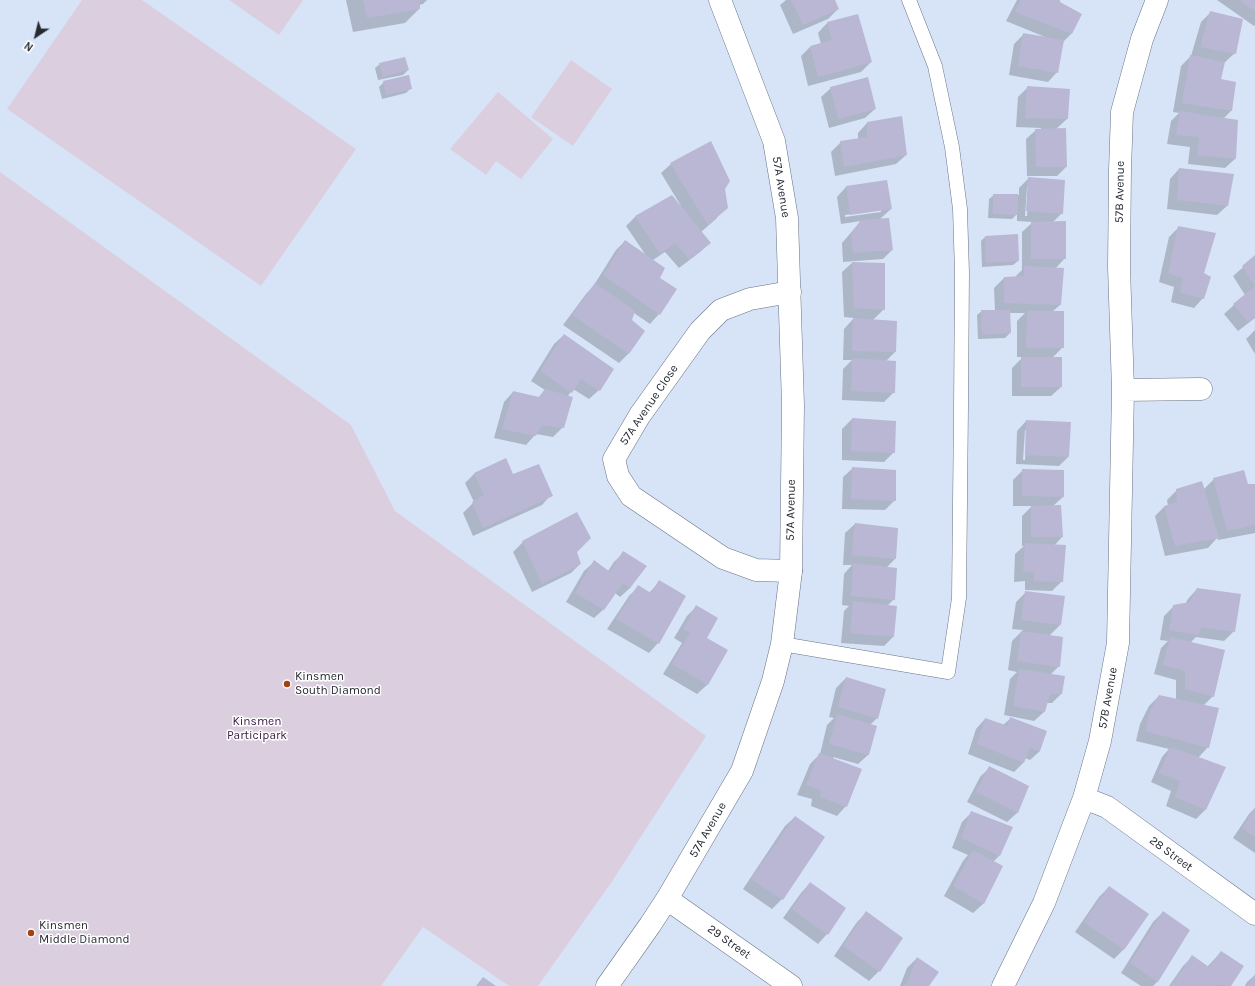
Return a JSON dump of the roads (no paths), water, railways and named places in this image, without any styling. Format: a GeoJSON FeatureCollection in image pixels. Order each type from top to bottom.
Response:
{"type":"FeatureCollection","features":[{"type":"Feature","properties":{"kind":"street","name":"57A Avenue"},"geometry":{"type":"LineString","coordinates":[[607,986],[668,899],[742,771],[774,681],[782,644],[790,571],[793,405],[787,218],[774,141],[720,0]]}},
{"type":"Feature","properties":{"kind":"street","name":"57B Avenue"},"geometry":{"type":"LineString","coordinates":[[1003,986],[1044,903],[1084,798],[1100,741],[1118,643],[1123,390],[1119,267],[1122,112],[1142,39],[1157,0]]}},
{"type":"Feature","properties":{"kind":"street","name":"57A Avenue Close"},"geometry":{"type":"LineString","coordinates":[[790,292],[750,299],[721,310],[700,331],[654,395],[640,415],[614,459],[618,476],[631,496],[723,558],[756,570],[790,571]]}},
{"type":"Feature","properties":{"kind":"street"},"geometry":{"type":"LineString","coordinates":[[1123,390],[1201,389]]}},
{"type":"Feature","properties":{"kind":"street","name":"28 Street"},"geometry":{"type":"LineString","coordinates":[[1084,798],[1107,807],[1255,914]]}},
{"type":"Feature","properties":{"kind":"street","name":"29 Street"},"geometry":{"type":"LineString","coordinates":[[668,899],[791,986]]}},
{"type":"Feature","properties":{"kind":"lane"},"geometry":{"type":"LineString","coordinates":[[782,644],[948,672],[959,598],[962,399],[962,272],[960,209],[952,147],[935,66],[909,0]]}},
{"type":"Feature","properties":{"kind":"place","name":"Kinsmen South Diamond"},"geometry":{"type":"Point","coordinates":[287,684]}},
{"type":"Feature","properties":{"kind":"place","name":"Kinsmen Middle Diamond"},"geometry":{"type":"Point","coordinates":[31,933]}},
{"type":"Feature","properties":{"kind":"park label","name":"Kinsmen Participark"},"geometry":{"type":"Point","coordinates":[257,729]}}]}
